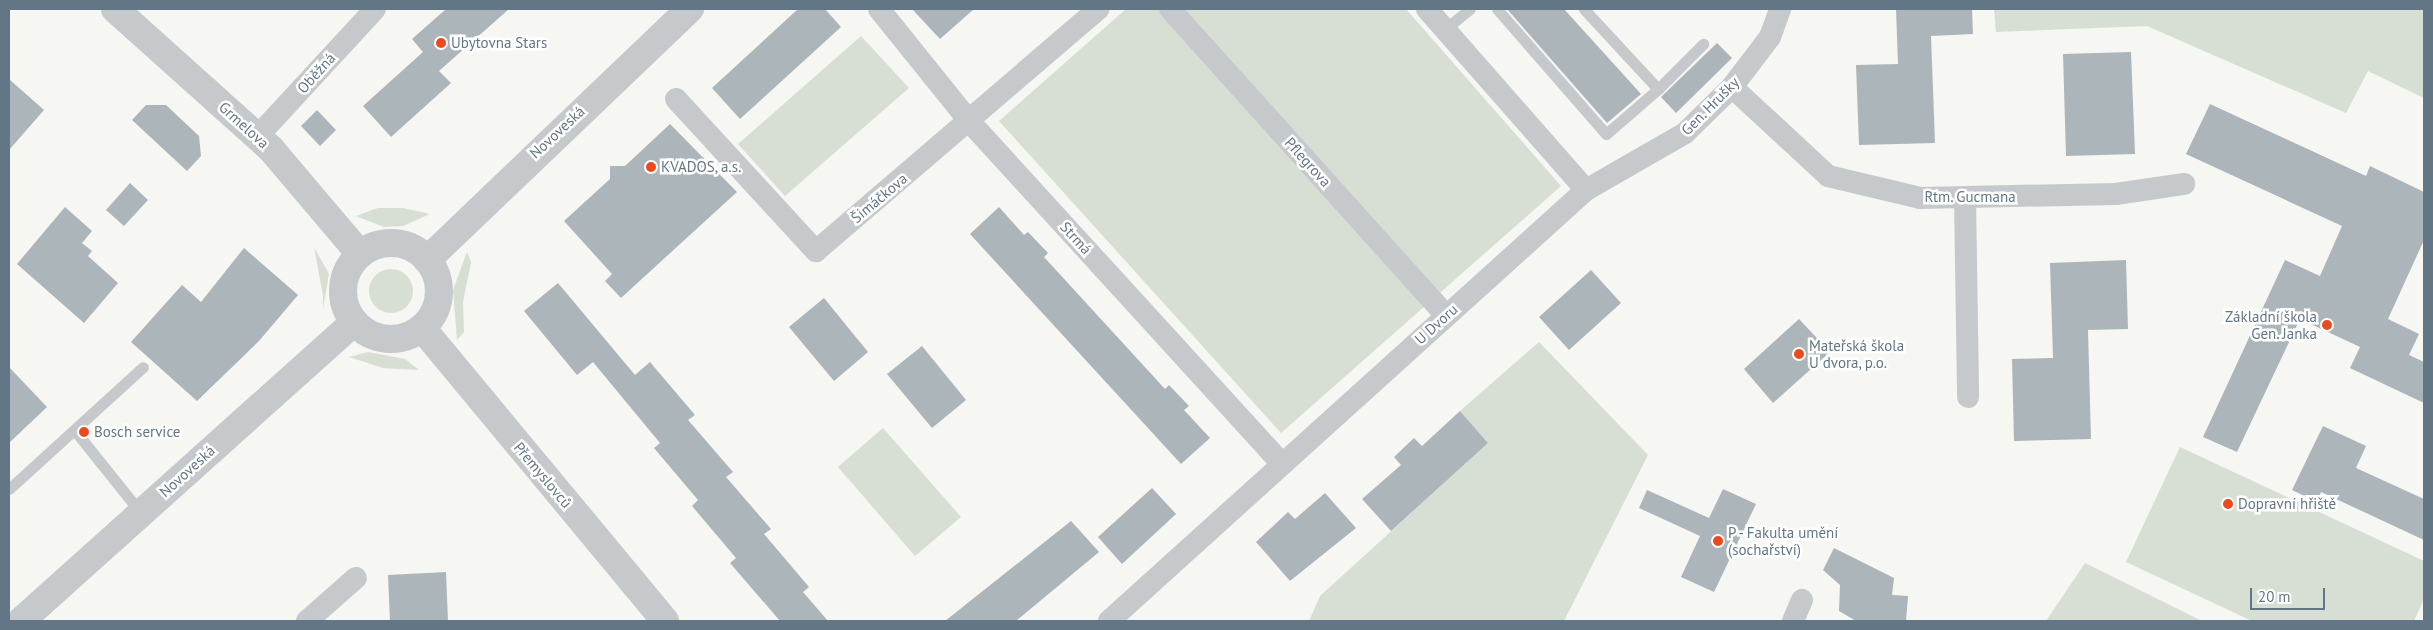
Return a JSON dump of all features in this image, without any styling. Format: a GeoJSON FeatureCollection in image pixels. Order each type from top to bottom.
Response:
{"type":"FeatureCollection","features":[{"type":"Feature","properties":{"kind":"street","name":"Grmelova"},"geometry":{"type":"LineString","coordinates":[[115,9],[257,137],[360,254]]}},
{"type":"Feature","properties":{"kind":"street","name":"Oběžná"},"geometry":{"type":"LineString","coordinates":[[257,137],[375,9]]}},
{"type":"Feature","properties":{"kind":"street","name":"Novoveská"},"geometry":{"type":"LineString","coordinates":[[427,260],[690,9]]}},
{"type":"Feature","properties":{"kind":"street","name":"Strmá"},"geometry":{"type":"LineString","coordinates":[[879,9],[969,122],[1280,462]]}},
{"type":"Feature","properties":{"kind":"street","name":"Šimáčkova"},"geometry":{"type":"LineString","coordinates":[[676,99],[816,251],[969,122],[1098,9]]}},
{"type":"Feature","properties":{"kind":"street","name":"Pflegrova"},"geometry":{"type":"LineString","coordinates":[[1170,9],[1446,316]]}},
{"type":"Feature","properties":{"kind":"street"},"geometry":{"type":"LineString","coordinates":[[1427,9],[1586,190]]}},
{"type":"Feature","properties":{"kind":"street","name":"Gen. Hrušky"},"geometry":{"type":"LineString","coordinates":[[1586,190],[1685,134],[1732,88],[1770,37],[1780,9]]}},
{"type":"Feature","properties":{"kind":"street","name":"Rtm. Gucmana"},"geometry":{"type":"LineString","coordinates":[[1732,88],[1828,176],[1920,198],[1965,199],[2116,194],[2184,184]]}},
{"type":"Feature","properties":{"kind":"street","name":"U Dvoru"},"geometry":{"type":"LineString","coordinates":[[1116,619],[1280,462],[1586,190]]}},
{"type":"Feature","properties":{"kind":"street"},"geometry":{"type":"LineString","coordinates":[[1965,199],[1968,397]]}},
{"type":"Feature","properties":{"kind":"street"},"geometry":{"type":"LineString","coordinates":[[395,243],[427,260],[436,276],[439,295],[433,313],[422,328],[405,337],[386,339],[368,334],[354,322],[344,306],[343,287],[348,269],[360,254],[376,245],[395,243]]}},
{"type":"Feature","properties":{"kind":"street","name":"Novoveská"},"geometry":{"type":"LineString","coordinates":[[21,621],[354,322]]}},
{"type":"Feature","properties":{"kind":"street","name":"Přemyslovců"},"geometry":{"type":"LineString","coordinates":[[422,328],[665,621]]}},
{"type":"Feature","properties":{"kind":"street"},"geometry":{"type":"LineString","coordinates":[[307,621],[356,578]]}},
{"type":"Feature","properties":{"kind":"street"},"geometry":{"type":"LineString","coordinates":[[1793,621],[1802,600]]}},
{"type":"Feature","properties":{"kind":"lane"},"geometry":{"type":"LineString","coordinates":[[1445,29],[1470,9]]}},
{"type":"Feature","properties":{"kind":"lane"},"geometry":{"type":"LineString","coordinates":[[1497,9],[1606,134],[1658,89],[1703,44]]}},
{"type":"Feature","properties":{"kind":"lane"},"geometry":{"type":"LineString","coordinates":[[1584,9],[1658,89]]}},
{"type":"Feature","properties":{"kind":"lane"},"geometry":{"type":"LineString","coordinates":[[9,489],[76,432],[143,367]]}},
{"type":"Feature","properties":{"kind":"lane"},"geometry":{"type":"LineString","coordinates":[[76,432],[141,513]]}},
{"type":"Feature","properties":{"kind":"shaded area"},"geometry":{"type":"Polygon","coordinates":[[[1126,9],[1406,9],[1561,186],[1281,433],[999,121],[1126,9]]]}},
{"type":"Feature","properties":{"kind":"shaded area"},"geometry":{"type":"Polygon","coordinates":[[[1994,9],[2424,9],[2424,98],[2368,71],[2346,113],[2147,26],[1996,32],[1994,9]]]}},
{"type":"Feature","properties":{"kind":"shaded area"},"geometry":{"type":"Polygon","coordinates":[[[861,36],[909,88],[785,196],[738,144],[861,36]]]}},
{"type":"Feature","properties":{"kind":"shaded area"},"geometry":{"type":"Polygon","coordinates":[[[378,208],[403,208],[430,214],[403,226],[384,227],[356,216],[378,208]]]}},
{"type":"Feature","properties":{"kind":"shaded area"},"geometry":{"type":"Polygon","coordinates":[[[314,247],[329,274],[323,309],[323,296],[314,247]]]}},
{"type":"Feature","properties":{"kind":"shaded area"},"geometry":{"type":"Polygon","coordinates":[[[467,252],[471,262],[463,302],[464,332],[457,340],[453,290],[467,252]]]}},
{"type":"Feature","properties":{"kind":"shaded area"},"geometry":{"type":"Polygon","coordinates":[[[391,269],[403,273],[409,279],[413,291],[409,303],[403,309],[391,313],[379,309],[373,303],[369,291],[373,279],[379,273],[391,269]]]}},
{"type":"Feature","properties":{"kind":"shaded area"},"geometry":{"type":"Polygon","coordinates":[[[1539,342],[1648,455],[1564,621],[1309,621],[1320,596],[1488,443],[1460,411],[1539,342]]]}},
{"type":"Feature","properties":{"kind":"shaded area"},"geometry":{"type":"Polygon","coordinates":[[[368,352],[405,359],[419,370],[383,368],[349,357],[368,352]]]}},
{"type":"Feature","properties":{"kind":"shaded area"},"geometry":{"type":"Polygon","coordinates":[[[883,428],[961,517],[915,556],[838,467],[883,428]]]}},
{"type":"Feature","properties":{"kind":"shaded area","name":"Dopravní hřiště"},"geometry":{"type":"Polygon","coordinates":[[[2180,447],[2424,561],[2424,599],[2414,621],[2252,621],[2126,562],[2180,447]]]}},
{"type":"Feature","properties":{"kind":"shaded area"},"geometry":{"type":"Polygon","coordinates":[[[2085,563],[2202,621],[2046,621],[2085,563]]]}},
{"type":"Feature","properties":{"kind":"building"},"geometry":{"type":"Polygon","coordinates":[[[446,9],[509,9],[439,71],[451,83],[391,137],[363,106],[423,52],[412,39],[446,9]]]}},
{"type":"Feature","properties":{"kind":"building"},"geometry":{"type":"Polygon","coordinates":[[[798,9],[825,9],[841,27],[740,119],[712,88],[798,9]]]}},
{"type":"Feature","properties":{"kind":"building"},"geometry":{"type":"Polygon","coordinates":[[[912,9],[974,9],[940,39],[912,9]]]}},
{"type":"Feature","properties":{"kind":"building"},"geometry":{"type":"Polygon","coordinates":[[[1507,9],[1564,9],[1641,94],[1607,123],[1507,9]]]}},
{"type":"Feature","properties":{"kind":"building"},"geometry":{"type":"Polygon","coordinates":[[[1896,9],[1972,9],[1973,34],[1931,36],[1935,143],[1859,145],[1856,65],[1898,64],[1896,9]]]}},
{"type":"Feature","properties":{"kind":"building"},"geometry":{"type":"Polygon","coordinates":[[[1717,43],[1732,58],[1676,113],[1661,97],[1717,43]]]}},
{"type":"Feature","properties":{"kind":"building"},"geometry":{"type":"Polygon","coordinates":[[[2131,52],[2135,154],[2066,156],[2063,54],[2131,52]]]}},
{"type":"Feature","properties":{"kind":"building"},"geometry":{"type":"Polygon","coordinates":[[[9,79],[44,110],[9,150],[9,79]]]}},
{"type":"Feature","properties":{"kind":"building"},"geometry":{"type":"Polygon","coordinates":[[[2210,104],[2366,176],[2370,166],[2424,192],[2424,240],[2388,319],[2419,334],[2409,355],[2424,362],[2424,403],[2350,368],[2360,347],[2300,319],[2237,452],[2203,437],[2285,260],[2320,276],[2342,226],[2186,154],[2210,104]]]}},
{"type":"Feature","properties":{"kind":"building"},"geometry":{"type":"Polygon","coordinates":[[[146,105],[166,105],[199,136],[201,156],[187,171],[132,120],[146,105]]]}},
{"type":"Feature","properties":{"kind":"building"},"geometry":{"type":"Polygon","coordinates":[[[317,110],[336,130],[320,146],[301,126],[317,110]]]}},
{"type":"Feature","properties":{"kind":"building"},"geometry":{"type":"Polygon","coordinates":[[[670,124],[737,192],[621,298],[605,281],[612,274],[564,221],[610,179],[610,166],[625,166],[670,124]]]}},
{"type":"Feature","properties":{"kind":"building"},"geometry":{"type":"Polygon","coordinates":[[[130,183],[148,200],[124,226],[106,210],[130,183]]]}},
{"type":"Feature","properties":{"kind":"building"},"geometry":{"type":"Polygon","coordinates":[[[65,207],[92,231],[82,243],[92,251],[88,256],[118,283],[84,323],[17,264],[65,207]]]}},
{"type":"Feature","properties":{"kind":"building"},"geometry":{"type":"Polygon","coordinates":[[[999,207],[1024,235],[1028,232],[1048,253],[1044,257],[1165,389],[1169,385],[1189,406],[1184,410],[1210,438],[1181,464],[970,234],[999,207]]]}},
{"type":"Feature","properties":{"kind":"building"},"geometry":{"type":"Polygon","coordinates":[[[244,248],[298,295],[259,341],[197,401],[131,342],[182,285],[201,302],[244,248]]]}},
{"type":"Feature","properties":{"kind":"building"},"geometry":{"type":"Polygon","coordinates":[[[2126,260],[2128,329],[2088,330],[2091,439],[2014,441],[2012,359],[2053,358],[2050,263],[2126,260]]]}},
{"type":"Feature","properties":{"kind":"building"},"geometry":{"type":"Polygon","coordinates":[[[1591,270],[1621,303],[1569,350],[1539,317],[1591,270]]]}},
{"type":"Feature","properties":{"kind":"building"},"geometry":{"type":"Polygon","coordinates":[[[558,283],[635,375],[650,362],[695,415],[688,420],[733,472],[726,477],[771,529],[764,534],[809,587],[803,592],[828,621],[780,621],[730,563],[736,558],[692,506],[698,500],[654,448],[660,443],[593,362],[577,375],[524,311],[558,283]]]}},
{"type":"Feature","properties":{"kind":"building"},"geometry":{"type":"Polygon","coordinates":[[[824,298],[868,352],[834,381],[789,327],[824,298]]]}},
{"type":"Feature","properties":{"kind":"building"},"geometry":{"type":"Polygon","coordinates":[[[1799,319],[1830,352],[1773,403],[1744,369],[1799,319]]]}},
{"type":"Feature","properties":{"kind":"building"},"geometry":{"type":"Polygon","coordinates":[[[922,346],[966,400],[932,428],[887,374],[922,346]]]}},
{"type":"Feature","properties":{"kind":"building"},"geometry":{"type":"Polygon","coordinates":[[[9,367],[47,407],[9,443],[9,367]]]}},
{"type":"Feature","properties":{"kind":"building"},"geometry":{"type":"Polygon","coordinates":[[[1460,411],[1488,443],[1391,531],[1362,499],[1401,465],[1394,457],[1414,438],[1422,446],[1460,411]]]}},
{"type":"Feature","properties":{"kind":"building"},"geometry":{"type":"Polygon","coordinates":[[[2323,426],[2366,446],[2356,468],[2424,499],[2424,540],[2321,492],[2317,502],[2292,490],[2323,426]]]}},
{"type":"Feature","properties":{"kind":"building"},"geometry":{"type":"Polygon","coordinates":[[[1152,488],[1176,514],[1122,564],[1098,537],[1152,488]]]}},
{"type":"Feature","properties":{"kind":"building","name":"P - Fakulta umění (sochařství)"},"geometry":{"type":"Polygon","coordinates":[[[1723,489],[1756,504],[1714,592],[1681,577],[1700,536],[1639,508],[1647,490],[1709,518],[1723,489]]]}},
{"type":"Feature","properties":{"kind":"building"},"geometry":{"type":"Polygon","coordinates":[[[1325,493],[1356,528],[1290,581],[1256,542],[1288,512],[1295,519],[1325,493]]]}},
{"type":"Feature","properties":{"kind":"building"},"geometry":{"type":"Polygon","coordinates":[[[1071,521],[1099,552],[1016,621],[945,621],[1071,521]]]}},
{"type":"Feature","properties":{"kind":"building"},"geometry":{"type":"Polygon","coordinates":[[[1834,548],[1894,578],[1892,595],[1908,596],[1906,621],[1856,621],[1839,611],[1840,585],[1823,570],[1834,548]]]}},
{"type":"Feature","properties":{"kind":"building"},"geometry":{"type":"Polygon","coordinates":[[[446,572],[448,621],[390,621],[388,575],[446,572]]]}},
{"type":"Feature","properties":{"kind":"place","name":"Ubytovna Stars"},"geometry":{"type":"Point","coordinates":[441,43]}},
{"type":"Feature","properties":{"kind":"place","name":"KVADOS, a.s."},"geometry":{"type":"Point","coordinates":[651,167]}},
{"type":"Feature","properties":{"kind":"place","name":"Základní škola Gen. Janka"},"geometry":{"type":"Point","coordinates":[2327,325]}},
{"type":"Feature","properties":{"kind":"place","name":"Mateřská škola U dvora, p.o."},"geometry":{"type":"Point","coordinates":[1799,354]}},
{"type":"Feature","properties":{"kind":"place","name":"Bosch service"},"geometry":{"type":"Point","coordinates":[84,432]}},
{"type":"Feature","properties":{"kind":"place","name":"Dopravní hřiště"},"geometry":{"type":"Point","coordinates":[2228,504]}},
{"type":"Feature","properties":{"kind":"place","name":"P - Fakulta umění (sochařství)"},"geometry":{"type":"Point","coordinates":[1718,541]}}]}
